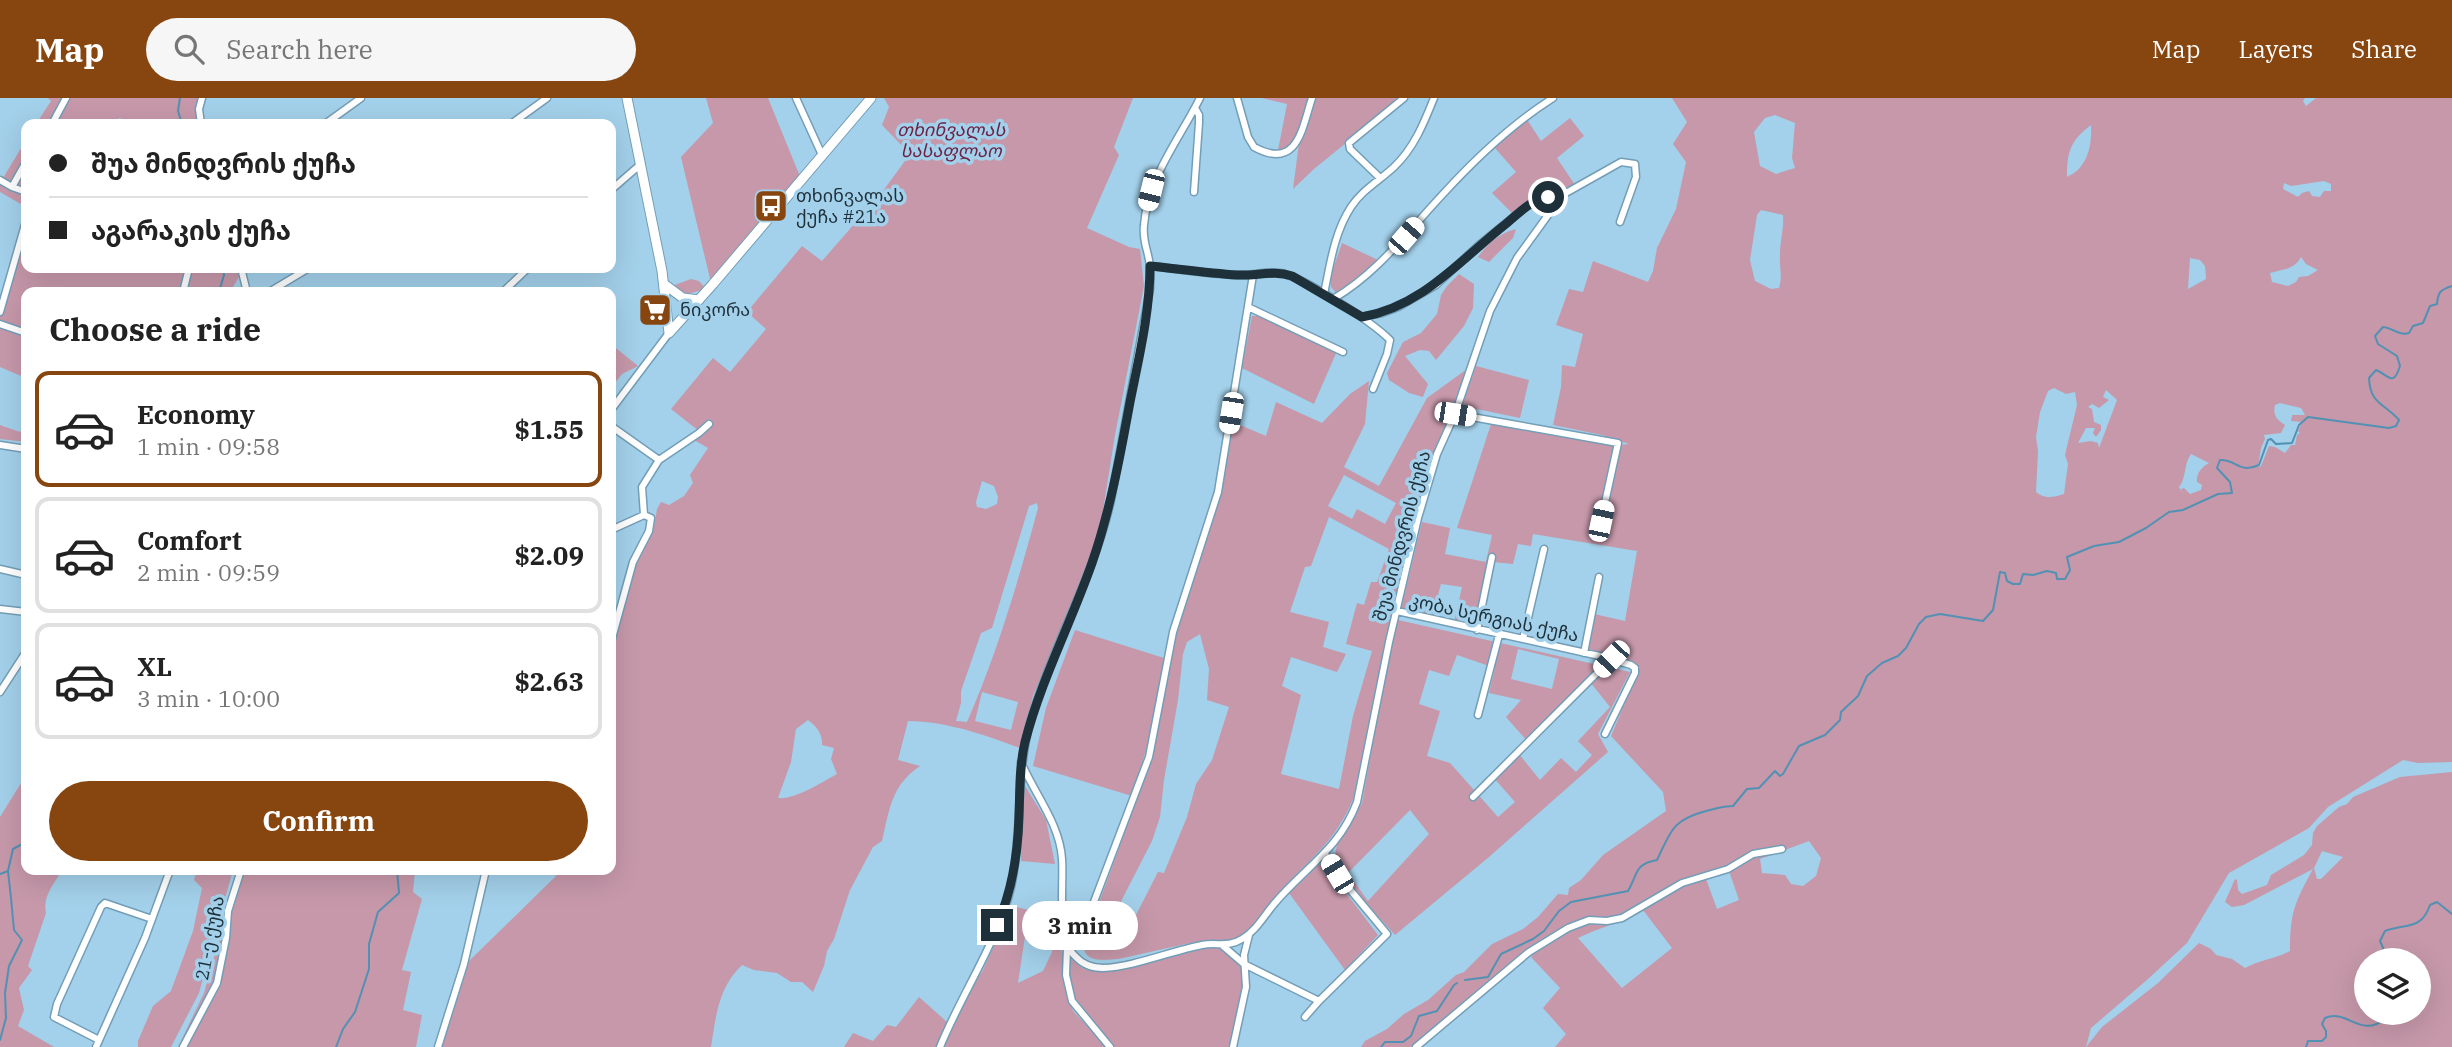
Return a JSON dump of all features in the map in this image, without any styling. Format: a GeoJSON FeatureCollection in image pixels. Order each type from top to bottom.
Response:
{"type":"FeatureCollection","features":[{"type":"Feature","properties":{"kind":"street"},"geometry":{"type":"LineString","coordinates":[[200,119],[199,109],[202,98]]}},
{"type":"Feature","properties":{"kind":"street"},"geometry":{"type":"LineString","coordinates":[[332,119],[361,98]]}},
{"type":"Feature","properties":{"kind":"street"},"geometry":{"type":"LineString","coordinates":[[518,119],[547,98]]}},
{"type":"Feature","properties":{"kind":"street"},"geometry":{"type":"LineString","coordinates":[[627,98],[664,284],[669,333]]}},
{"type":"Feature","properties":{"kind":"street"},"geometry":{"type":"LineString","coordinates":[[796,98],[822,155]]}},
{"type":"Feature","properties":{"kind":"street"},"geometry":{"type":"LineString","coordinates":[[616,402],[669,333],[871,98]]}},
{"type":"Feature","properties":{"kind":"street"},"geometry":{"type":"LineString","coordinates":[[940,1047],[950,1020],[991,940],[1010,890],[1018,833],[1021,762],[1030,723],[1043,682],[1091,567],[1105,523],[1144,330],[1150,289],[1150,266],[1144,249],[1143,226],[1151,190],[1156,174],[1200,98]]}},
{"type":"Feature","properties":{"kind":"street"},"geometry":{"type":"LineString","coordinates":[[1237,98],[1248,137],[1254,147],[1273,153],[1288,152],[1297,144],[1312,98]]}},
{"type":"Feature","properties":{"kind":"street"},"geometry":{"type":"LineString","coordinates":[[1380,178],[1350,149],[1349,144],[1404,98]]}},
{"type":"Feature","properties":{"kind":"street"},"geometry":{"type":"LineString","coordinates":[[1324,294],[1336,235],[1351,207],[1364,191],[1393,168],[1411,148],[1434,98]]}},
{"type":"Feature","properties":{"kind":"street"},"geometry":{"type":"LineString","coordinates":[[1333,299],[1353,288],[1380,263],[1504,133],[1553,98]]}},
{"type":"Feature","properties":{"kind":"street"},"geometry":{"type":"LineString","coordinates":[[54,119],[63,99]]}},
{"type":"Feature","properties":{"kind":"street"},"geometry":{"type":"LineString","coordinates":[[1194,192],[1199,123],[1195,108]]}},
{"type":"Feature","properties":{"kind":"street"},"geometry":{"type":"LineString","coordinates":[[1362,317],[1398,307],[1436,285],[1479,245],[1541,198],[1557,198],[1621,162],[1636,164],[1636,177],[1620,222]]}},
{"type":"Feature","properties":{"kind":"street"},"geometry":{"type":"LineString","coordinates":[[616,186],[642,163]]}},
{"type":"Feature","properties":{"kind":"street"},"geometry":{"type":"LineString","coordinates":[[12,187],[21,171]]}},
{"type":"Feature","properties":{"kind":"street"},"geometry":{"type":"LineString","coordinates":[[0,180],[21,190]]}},
{"type":"Feature","properties":{"kind":"street","name":"შუა მინდვრის ქუჩა"},"geometry":{"type":"LineString","coordinates":[[1067,948],[1088,966],[1102,968],[1206,944],[1223,946],[1238,942],[1250,933],[1303,873],[1325,855],[1351,818],[1357,802],[1389,642],[1437,454],[1455,414],[1490,311],[1517,258],[1551,211],[1557,198]]}},
{"type":"Feature","properties":{"kind":"street"},"geometry":{"type":"LineString","coordinates":[[0,312],[21,238]]}},
{"type":"Feature","properties":{"kind":"street"},"geometry":{"type":"LineString","coordinates":[[1150,266],[1253,275],[1270,272],[1292,276],[1362,317],[1390,340],[1373,389]]}},
{"type":"Feature","properties":{"kind":"street"},"geometry":{"type":"LineString","coordinates":[[277,287],[301,273]]}},
{"type":"Feature","properties":{"kind":"street"},"geometry":{"type":"LineString","coordinates":[[508,287],[523,273]]}},
{"type":"Feature","properties":{"kind":"street"},"geometry":{"type":"LineString","coordinates":[[1067,948],[1075,941],[1089,915],[1149,757],[1173,632],[1218,492],[1253,275]]}},
{"type":"Feature","properties":{"kind":"street"},"geometry":{"type":"LineString","coordinates":[[664,284],[682,298],[699,300]]}},
{"type":"Feature","properties":{"kind":"street"},"geometry":{"type":"LineString","coordinates":[[1248,307],[1343,352]]}},
{"type":"Feature","properties":{"kind":"street"},"geometry":{"type":"LineString","coordinates":[[0,324],[21,330]]}},
{"type":"Feature","properties":{"kind":"street"},"geometry":{"type":"LineString","coordinates":[[1455,414],[1618,443],[1601,521]]}},
{"type":"Feature","properties":{"kind":"street"},"geometry":{"type":"LineString","coordinates":[[644,515],[642,487],[659,460],[709,424]]}},
{"type":"Feature","properties":{"kind":"street"},"geometry":{"type":"LineString","coordinates":[[616,430],[659,460]]}},
{"type":"Feature","properties":{"kind":"street"},"geometry":{"type":"LineString","coordinates":[[0,445],[21,448]]}},
{"type":"Feature","properties":{"kind":"street"},"geometry":{"type":"LineString","coordinates":[[616,528],[644,515],[651,518],[649,531],[635,556],[616,624]]}},
{"type":"Feature","properties":{"kind":"street"},"geometry":{"type":"LineString","coordinates":[[1523,639],[1544,549]]}},
{"type":"Feature","properties":{"kind":"street"},"geometry":{"type":"LineString","coordinates":[[1477,630],[1493,557]]}},
{"type":"Feature","properties":{"kind":"street"},"geometry":{"type":"LineString","coordinates":[[0,569],[21,574]]}},
{"type":"Feature","properties":{"kind":"street"},"geometry":{"type":"LineString","coordinates":[[1584,653],[1600,577]]}},
{"type":"Feature","properties":{"kind":"street"},"geometry":{"type":"LineString","coordinates":[[0,609],[21,611]]}},
{"type":"Feature","properties":{"kind":"street","name":"კობა სერგიას ქუჩა"},"geometry":{"type":"LineString","coordinates":[[1397,611],[1632,665],[1635,673],[1605,734]]}},
{"type":"Feature","properties":{"kind":"street"},"geometry":{"type":"LineString","coordinates":[[1478,715],[1499,635]]}},
{"type":"Feature","properties":{"kind":"street"},"geometry":{"type":"LineString","coordinates":[[1473,797],[1611,659]]}},
{"type":"Feature","properties":{"kind":"street"},"geometry":{"type":"LineString","coordinates":[[0,692],[21,660]]}},
{"type":"Feature","properties":{"kind":"street"},"geometry":{"type":"LineString","coordinates":[[1021,762],[1049,817],[1062,855],[1063,933],[1067,948],[1066,975],[1072,1001],[1110,1047]]}},
{"type":"Feature","properties":{"kind":"street"},"geometry":{"type":"LineString","coordinates":[[1416,1047],[1530,952],[1568,928],[1589,920],[1622,918],[1682,883],[1728,869],[1753,854],[1782,849]]}},
{"type":"Feature","properties":{"kind":"street"},"geometry":{"type":"LineString","coordinates":[[1305,1017],[1387,934],[1337,874],[1325,855]]}},
{"type":"Feature","properties":{"kind":"street"},"geometry":{"type":"LineString","coordinates":[[152,919],[104,903],[57,1004],[54,1017],[97,1044],[120,998],[152,919],[168,875]]}},
{"type":"Feature","properties":{"kind":"street","name":"21-ე ქუჩა"},"geometry":{"type":"LineString","coordinates":[[183,1047],[217,983],[226,938],[228,911],[239,875]]}},
{"type":"Feature","properties":{"kind":"street"},"geometry":{"type":"LineString","coordinates":[[438,1047],[476,919],[485,875]]}},
{"type":"Feature","properties":{"kind":"street"},"geometry":{"type":"LineString","coordinates":[[1233,1047],[1245,987],[1245,947],[1250,933]]}},
{"type":"Feature","properties":{"kind":"street"},"geometry":{"type":"LineString","coordinates":[[1223,946],[1244,964],[1319,1001]]}},
{"type":"Feature","properties":{"kind":"green space"},"geometry":{"type":"Polygon","coordinates":[[[48,98],[202,98],[201,119],[39,119],[51,101],[48,98]]]}},
{"type":"Feature","properties":{"kind":"green space"},"geometry":{"type":"Polygon","coordinates":[[[706,98],[768,98],[801,179],[711,283],[681,157],[713,123],[706,98]]]}},
{"type":"Feature","properties":{"kind":"green space","name":"თხინვალას სასაფლაო"},"geometry":{"type":"Polygon","coordinates":[[[884,98],[1133,98],[1114,147],[1119,155],[1087,228],[1129,247],[1140,249],[1144,286],[1101,523],[1089,562],[1033,696],[1020,748],[952,726],[908,721],[898,760],[920,766],[897,790],[882,841],[873,847],[850,890],[813,992],[802,982],[791,982],[777,973],[754,970],[742,965],[723,993],[711,1047],[441,1047],[467,963],[556,875],[616,875],[616,629],[635,562],[654,527],[657,509],[661,502],[669,505],[684,496],[693,483],[690,475],[708,448],[694,440],[699,431],[671,409],[713,358],[730,372],[766,329],[747,312],[802,246],[822,261],[883,191],[910,154],[882,125],[889,107],[884,98]],[[982,481],[976,502],[977,507],[986,509],[997,504],[998,497],[994,486],[982,481]],[[1037,503],[1029,506],[992,628],[981,633],[961,691],[956,721],[967,722],[998,643],[1038,508],[1037,503]],[[982,692],[975,721],[1011,730],[1018,702],[982,692]],[[808,720],[796,729],[791,762],[778,798],[800,793],[837,774],[831,759],[834,748],[822,745],[820,734],[808,720]]]}},
{"type":"Feature","properties":{"kind":"green space"},"geometry":{"type":"Polygon","coordinates":[[[1262,98],[1401,98],[1293,189],[1299,143],[1278,150],[1287,104],[1262,98]]]}},
{"type":"Feature","properties":{"kind":"green space"},"geometry":{"type":"Polygon","coordinates":[[[1672,98],[2305,98],[2303,101],[2306,106],[2316,98],[2452,98],[2452,762],[2418,763],[2403,760],[2328,807],[2309,828],[2229,873],[2187,943],[2091,1028],[2086,1047],[1555,1047],[1566,1034],[1543,1008],[1560,988],[1531,957],[1535,952],[1532,947],[1413,1047],[1361,1047],[1365,1041],[1387,1029],[1404,1014],[1428,1000],[1456,975],[1464,972],[1492,944],[1523,929],[1538,917],[1558,894],[1568,895],[1569,888],[1581,880],[1603,855],[1666,811],[1663,792],[1611,736],[1640,667],[1586,655],[1594,614],[1625,621],[1637,551],[1533,534],[1531,546],[1518,544],[1513,564],[1493,562],[1477,633],[1453,627],[1462,587],[1441,584],[1431,621],[1400,613],[1422,522],[1450,528],[1445,554],[1486,562],[1492,535],[1457,528],[1491,424],[1620,445],[1629,444],[1602,435],[1553,425],[1561,387],[1562,365],[1575,367],[1583,334],[1556,325],[1569,289],[1583,292],[1593,261],[1648,282],[1657,248],[1676,209],[1686,162],[1673,144],[1687,122],[1672,98]],[[1775,115],[1765,118],[1754,132],[1760,166],[1776,174],[1795,168],[1792,158],[1795,123],[1775,115]],[[2091,125],[2074,142],[2069,154],[2067,177],[2084,162],[2091,140],[2091,125]],[[2324,181],[2291,186],[2284,183],[2283,189],[2298,197],[2309,191],[2312,196],[2320,197],[2324,191],[2331,191],[2331,184],[2324,181]],[[1761,210],[1757,215],[1750,260],[1755,281],[1771,289],[1779,288],[1783,215],[1761,210]],[[2301,257],[2292,267],[2270,273],[2272,282],[2288,286],[2299,277],[2308,276],[2318,270],[2306,264],[2301,257]],[[2190,258],[2188,289],[2206,279],[2205,266],[2200,260],[2190,258]],[[2054,388],[2048,391],[2040,412],[2036,437],[2036,492],[2053,497],[2064,494],[2068,464],[2065,455],[2077,405],[2075,392],[2066,394],[2054,388]],[[2106,390],[2103,397],[2109,400],[2099,408],[2092,404],[2088,407],[2092,409],[2094,422],[2101,425],[2101,430],[2096,437],[2093,433],[2095,428],[2086,428],[2078,443],[2091,441],[2098,443],[2099,448],[2117,400],[2106,390]],[[2280,403],[2275,405],[2275,414],[2285,425],[2281,433],[2264,435],[2258,467],[2261,466],[2269,446],[2285,453],[2291,445],[2295,445],[2302,422],[2291,421],[2292,415],[2305,415],[2301,408],[2280,403]],[[2191,454],[2179,487],[2183,494],[2181,489],[2184,488],[2190,494],[2201,490],[2202,485],[2197,482],[2197,476],[2209,463],[2191,454]],[[1809,841],[1760,859],[1762,873],[1785,875],[1791,884],[1803,886],[1816,876],[1821,858],[1809,841]],[[1729,871],[1706,879],[1717,909],[1739,900],[1729,871]],[[1643,910],[1578,938],[1622,988],[1672,948],[1643,910]]]}},
{"type":"Feature","properties":{"kind":"green space"},"geometry":{"type":"Polygon","coordinates":[[[1526,118],[1541,141],[1570,118],[1584,136],[1557,158],[1575,185],[1539,196],[1512,213],[1492,193],[1516,172],[1495,148],[1526,118]]]}},
{"type":"Feature","properties":{"kind":"green space"},"geometry":{"type":"Polygon","coordinates":[[[21,148],[21,204],[0,192],[0,183],[21,148]]]}},
{"type":"Feature","properties":{"kind":"green space"},"geometry":{"type":"Polygon","coordinates":[[[21,228],[21,273],[241,273],[233,287],[21,287],[21,376],[0,367],[0,304],[21,228]]]}},
{"type":"Feature","properties":{"kind":"green space"},"geometry":{"type":"Polygon","coordinates":[[[1516,229],[1513,238],[1489,262],[1478,257],[1494,240],[1516,229]]]}},
{"type":"Feature","properties":{"kind":"green space"},"geometry":{"type":"Polygon","coordinates":[[[1342,243],[1378,260],[1357,283],[1337,294],[1331,287],[1331,275],[1342,243]]]}},
{"type":"Feature","properties":{"kind":"green space"},"geometry":{"type":"Polygon","coordinates":[[[1459,274],[1474,284],[1473,308],[1464,326],[1436,360],[1429,351],[1420,350],[1405,356],[1428,384],[1423,397],[1409,393],[1389,380],[1387,373],[1403,342],[1421,333],[1437,314],[1441,295],[1459,274]]]}},
{"type":"Feature","properties":{"kind":"green space"},"geometry":{"type":"Polygon","coordinates":[[[691,279],[699,281],[706,289],[687,294],[672,286],[691,279]]]}},
{"type":"Feature","properties":{"kind":"green space"},"geometry":{"type":"Polygon","coordinates":[[[1252,316],[1262,316],[1337,351],[1314,404],[1242,368],[1252,316]]]}},
{"type":"Feature","properties":{"kind":"green space"},"geometry":{"type":"Polygon","coordinates":[[[616,348],[638,366],[622,374],[616,382],[616,348]]]}},
{"type":"Feature","properties":{"kind":"green space"},"geometry":{"type":"Polygon","coordinates":[[[1476,366],[1529,380],[1520,418],[1462,406],[1476,366]]]}},
{"type":"Feature","properties":{"kind":"green space"},"geometry":{"type":"Polygon","coordinates":[[[1467,369],[1434,454],[1417,515],[1353,799],[1346,814],[1322,849],[1275,896],[1247,931],[1233,940],[1207,940],[1118,959],[1090,957],[1086,954],[1084,941],[1155,743],[1175,635],[1220,498],[1233,422],[1266,436],[1276,402],[1322,423],[1350,394],[1369,381],[1365,424],[1344,467],[1379,486],[1427,398],[1467,369]],[[1344,475],[1328,506],[1352,519],[1357,509],[1385,524],[1396,503],[1344,475]],[[1329,517],[1311,566],[1305,567],[1290,612],[1329,622],[1323,647],[1346,654],[1337,672],[1291,657],[1282,686],[1301,695],[1281,774],[1339,789],[1353,716],[1372,651],[1346,644],[1357,603],[1364,605],[1371,582],[1377,582],[1389,549],[1329,517]],[[1200,634],[1187,642],[1183,654],[1160,817],[1152,841],[1114,915],[1136,915],[1158,872],[1164,873],[1187,817],[1196,784],[1212,760],[1229,707],[1207,700],[1209,669],[1200,634]]]}},
{"type":"Feature","properties":{"kind":"green space"},"geometry":{"type":"Polygon","coordinates":[[[0,425],[20,432],[21,430],[21,441],[0,439],[0,425]]]}},
{"type":"Feature","properties":{"kind":"green space"},"geometry":{"type":"Polygon","coordinates":[[[1398,620],[1630,672],[1598,734],[1608,752],[1395,935],[1337,871],[1335,856],[1337,844],[1362,803],[1391,644],[1398,620]],[[1518,649],[1511,679],[1552,689],[1559,659],[1518,649]],[[1457,655],[1449,676],[1429,670],[1419,704],[1440,711],[1427,756],[1450,763],[1498,817],[1515,802],[1493,777],[1519,754],[1540,780],[1561,758],[1576,772],[1592,755],[1578,741],[1610,707],[1587,678],[1527,741],[1506,717],[1521,700],[1489,693],[1495,668],[1457,655]],[[1410,810],[1348,873],[1368,901],[1429,834],[1410,810]]]}},
{"type":"Feature","properties":{"kind":"green space"},"geometry":{"type":"Polygon","coordinates":[[[1075,630],[1164,658],[1149,740],[1132,796],[1033,766],[1046,708],[1075,630]]]}},
{"type":"Feature","properties":{"kind":"green space"},"geometry":{"type":"Polygon","coordinates":[[[2452,772],[2452,1047],[2086,1047],[2102,1027],[2158,983],[2199,943],[2216,955],[2232,959],[2245,968],[2290,951],[2295,908],[2313,869],[2244,905],[2232,907],[2225,902],[2235,879],[2242,894],[2267,885],[2271,875],[2304,855],[2312,845],[2317,826],[2353,797],[2400,777],[2452,772]],[[2322,851],[2314,868],[2317,879],[2321,879],[2343,857],[2322,851]]]}},
{"type":"Feature","properties":{"kind":"green space"},"geometry":{"type":"Polygon","coordinates":[[[1022,781],[1046,820],[1055,864],[1021,861],[1022,781]]]}},
{"type":"Feature","properties":{"kind":"green space"},"geometry":{"type":"Polygon","coordinates":[[[21,783],[21,875],[59,875],[47,895],[46,913],[28,966],[32,970],[19,988],[24,1010],[18,1026],[54,1047],[0,1047],[0,817],[21,783]]]}},
{"type":"Feature","properties":{"kind":"green space"},"geometry":{"type":"Polygon","coordinates":[[[1324,864],[1378,935],[1345,970],[1289,893],[1318,865],[1324,864]]]}},
{"type":"Feature","properties":{"kind":"green space"},"geometry":{"type":"Polygon","coordinates":[[[196,875],[232,875],[199,993],[171,1047],[138,1047],[153,1006],[171,991],[193,931],[202,888],[194,880],[196,875]]]}},
{"type":"Feature","properties":{"kind":"green space"},"geometry":{"type":"Polygon","coordinates":[[[237,875],[415,875],[413,892],[422,899],[402,970],[411,972],[403,1010],[422,1015],[416,1047],[178,1047],[204,993],[237,875]]]}},
{"type":"Feature","properties":{"kind":"green space"},"geometry":{"type":"Polygon","coordinates":[[[1012,906],[1029,910],[1018,983],[1043,971],[1052,952],[1054,914],[1068,1001],[1074,1012],[1107,1047],[944,1047],[962,1002],[982,972],[1012,906]]]}},
{"type":"Feature","properties":{"kind":"green space"},"geometry":{"type":"Polygon","coordinates":[[[1212,946],[1232,956],[1244,976],[1230,1047],[1113,1047],[1078,1006],[1073,994],[1068,955],[1083,968],[1102,972],[1212,946]]]}},
{"type":"Feature","properties":{"kind":"green space"},"geometry":{"type":"Polygon","coordinates":[[[919,997],[947,1022],[936,1047],[844,1047],[853,1033],[873,1041],[887,1025],[896,1027],[919,997]]]}},
{"type":"Feature","properties":{"kind":"waterway"},"geometry":{"type":"LineString","coordinates":[[180,98],[178,111],[180,119]]}},
{"type":"Feature","properties":{"kind":"waterway"},"geometry":{"type":"LineString","coordinates":[[220,287],[224,273]]}},
{"type":"Feature","properties":{"kind":"waterway"},"geometry":{"type":"LineString","coordinates":[[1465,980],[1488,977],[1501,954],[1544,931],[1559,911],[1571,902],[1628,891],[1640,867],[1657,860],[1674,828],[1686,818],[1733,806],[1747,789],[1759,788],[1775,771],[1780,776],[1783,774],[1799,746],[1825,735],[1840,720],[1841,712],[1858,696],[1867,676],[1882,663],[1898,656],[1926,617],[1940,614],[1983,621],[1993,610],[2000,572],[2005,573],[2007,581],[2013,584],[2020,584],[2023,574],[2033,575],[2047,571],[2056,573],[2057,579],[2065,579],[2070,570],[2067,557],[2094,546],[2119,542],[2169,512],[2183,510],[2218,494],[2232,493],[2230,482],[2217,468],[2220,460],[2247,468],[2259,465],[2268,440],[2271,439],[2276,444],[2292,443],[2299,425],[2308,417],[2389,428],[2396,426],[2399,420],[2375,398],[2369,378],[2376,370],[2393,378],[2400,366],[2397,356],[2378,344],[2375,336],[2383,327],[2409,333],[2413,326],[2423,323],[2430,306],[2437,304],[2440,292],[2452,286]]}},
{"type":"Feature","properties":{"kind":"waterway"},"geometry":{"type":"LineString","coordinates":[[0,1040],[6,1018],[5,993],[9,966],[22,940],[14,930],[8,871],[13,849],[21,845]]}},
{"type":"Feature","properties":{"kind":"waterway"},"geometry":{"type":"LineString","coordinates":[[0,874],[8,871]]}},
{"type":"Feature","properties":{"kind":"waterway"},"geometry":{"type":"LineString","coordinates":[[336,1047],[343,1029],[355,1012],[369,969],[369,944],[378,912],[399,893],[397,875]]}},
{"type":"Feature","properties":{"kind":"waterway"},"geometry":{"type":"LineString","coordinates":[[2383,948],[2380,941],[2385,931],[2417,923],[2430,905],[2437,902],[2452,914]]}},
{"type":"Feature","properties":{"kind":"waterway"},"geometry":{"type":"LineString","coordinates":[[1381,1047],[1385,1042],[1403,1042],[1411,1036],[1419,1016],[1437,1011],[1457,983]]}},
{"type":"Feature","properties":{"kind":"waterway"},"geometry":{"type":"LineString","coordinates":[[2306,1047],[2308,1041],[2322,1041],[2326,1037],[2322,1024],[2325,1018],[2340,1017],[2354,1022]]}},
{"type":"Feature","properties":{"kind":"waterway"},"geometry":{"type":"LineString","coordinates":[[2361,1025],[2372,1025]]}},
{"type":"Feature","properties":{"kind":"place","name":"თხინვალას ქუჩა #21ა"},"geometry":{"type":"Point","coordinates":[771,206]}},
{"type":"Feature","properties":{"kind":"place","name":"ნიკორა"},"geometry":{"type":"Point","coordinates":[655,310]}},
{"type":"Feature","properties":{"kind":"route"},"geometry":{"type":"LineString","coordinates":[[997,925],[1010,890],[1015,866],[1021,762],[1030,723],[1043,682],[1091,567],[1105,523],[1144,330],[1150,289],[1150,266],[1240,275],[1282,273],[1292,276],[1362,317],[1398,307],[1436,285],[1526,207],[1548,197]]}}]}
